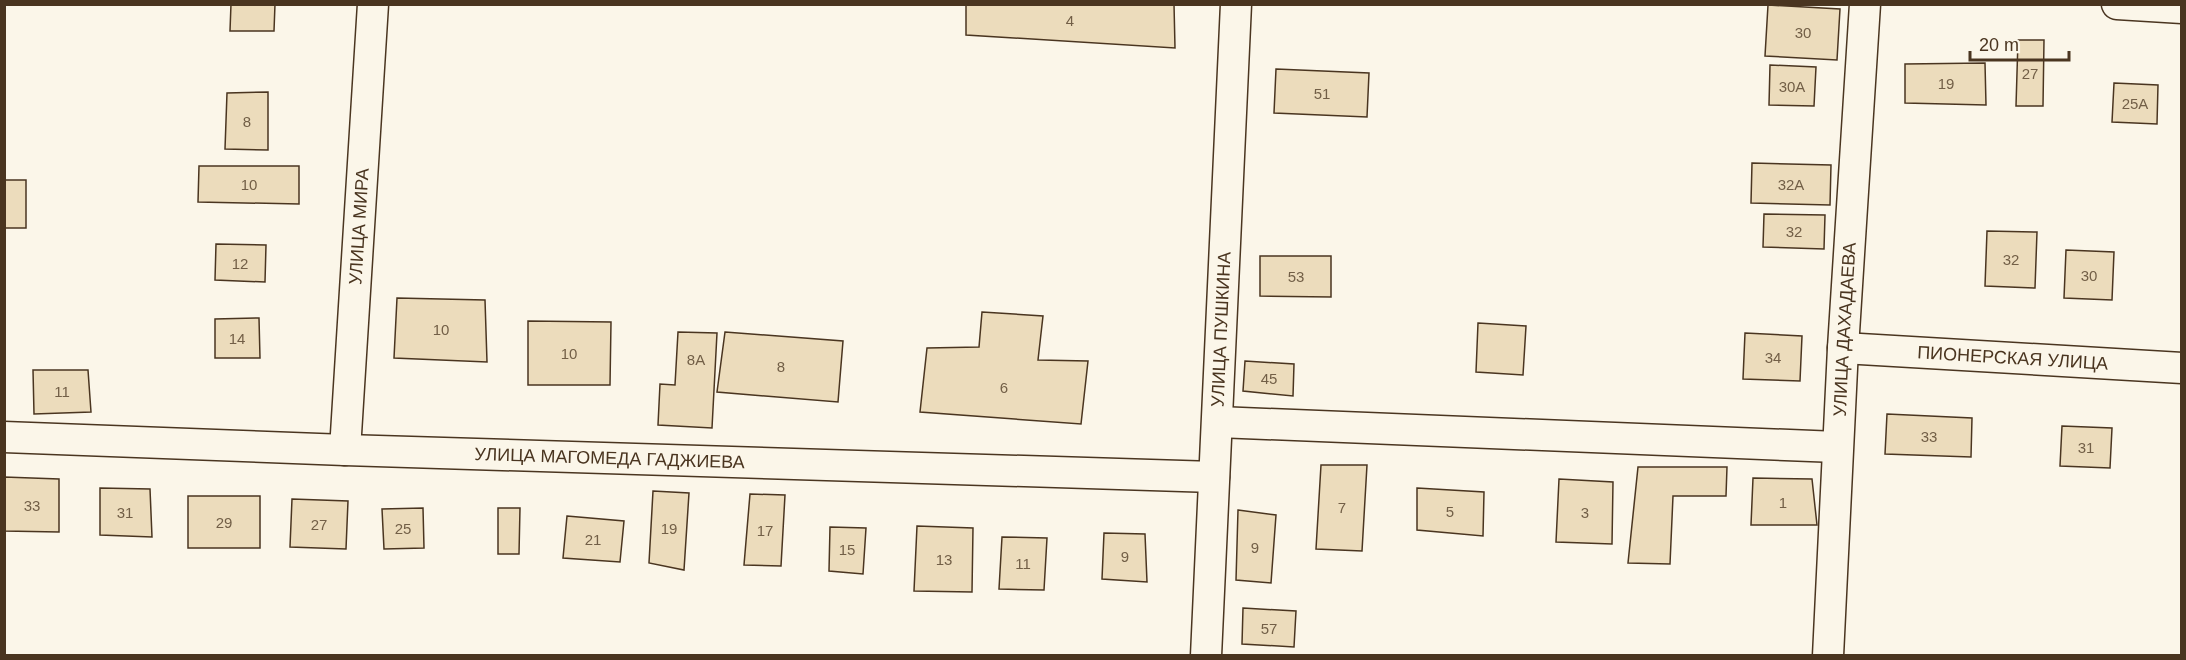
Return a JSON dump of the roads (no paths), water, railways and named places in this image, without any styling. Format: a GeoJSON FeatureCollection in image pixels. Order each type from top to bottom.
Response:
{"type":"FeatureCollection","features":[{"type":"Feature","properties":{"kind":"street","name":"УЛИЦА МИРА"},"geometry":{"type":"LineString","coordinates":[[345,450],[373,4]]}},
{"type":"Feature","properties":{"kind":"street","name":"УЛИЦА ПУШКИНА"},"geometry":{"type":"LineString","coordinates":[[1206,656],[1236,4]]}},
{"type":"Feature","properties":{"kind":"street","name":"УЛИЦА ДАХАДАЕВА"},"geometry":{"type":"LineString","coordinates":[[1828,656],[1837,447],[1865,4]]}},
{"type":"Feature","properties":{"kind":"street"},"geometry":{"type":"LineString","coordinates":[[2117,4],[2181,8]]}},
{"type":"Feature","properties":{"kind":"street","name":"ПИОНЕРСКАЯ УЛИЦА"},"geometry":{"type":"LineString","coordinates":[[1843,348],[2181,368]]}},
{"type":"Feature","properties":{"kind":"street"},"geometry":{"type":"LineString","coordinates":[[1218,422],[1837,447]]}},
{"type":"Feature","properties":{"kind":"street","name":"УЛИЦА МАГОМЕДА ГАДЖИЕВА"},"geometry":{"type":"LineString","coordinates":[[4,437],[1214,477]]}}]}
